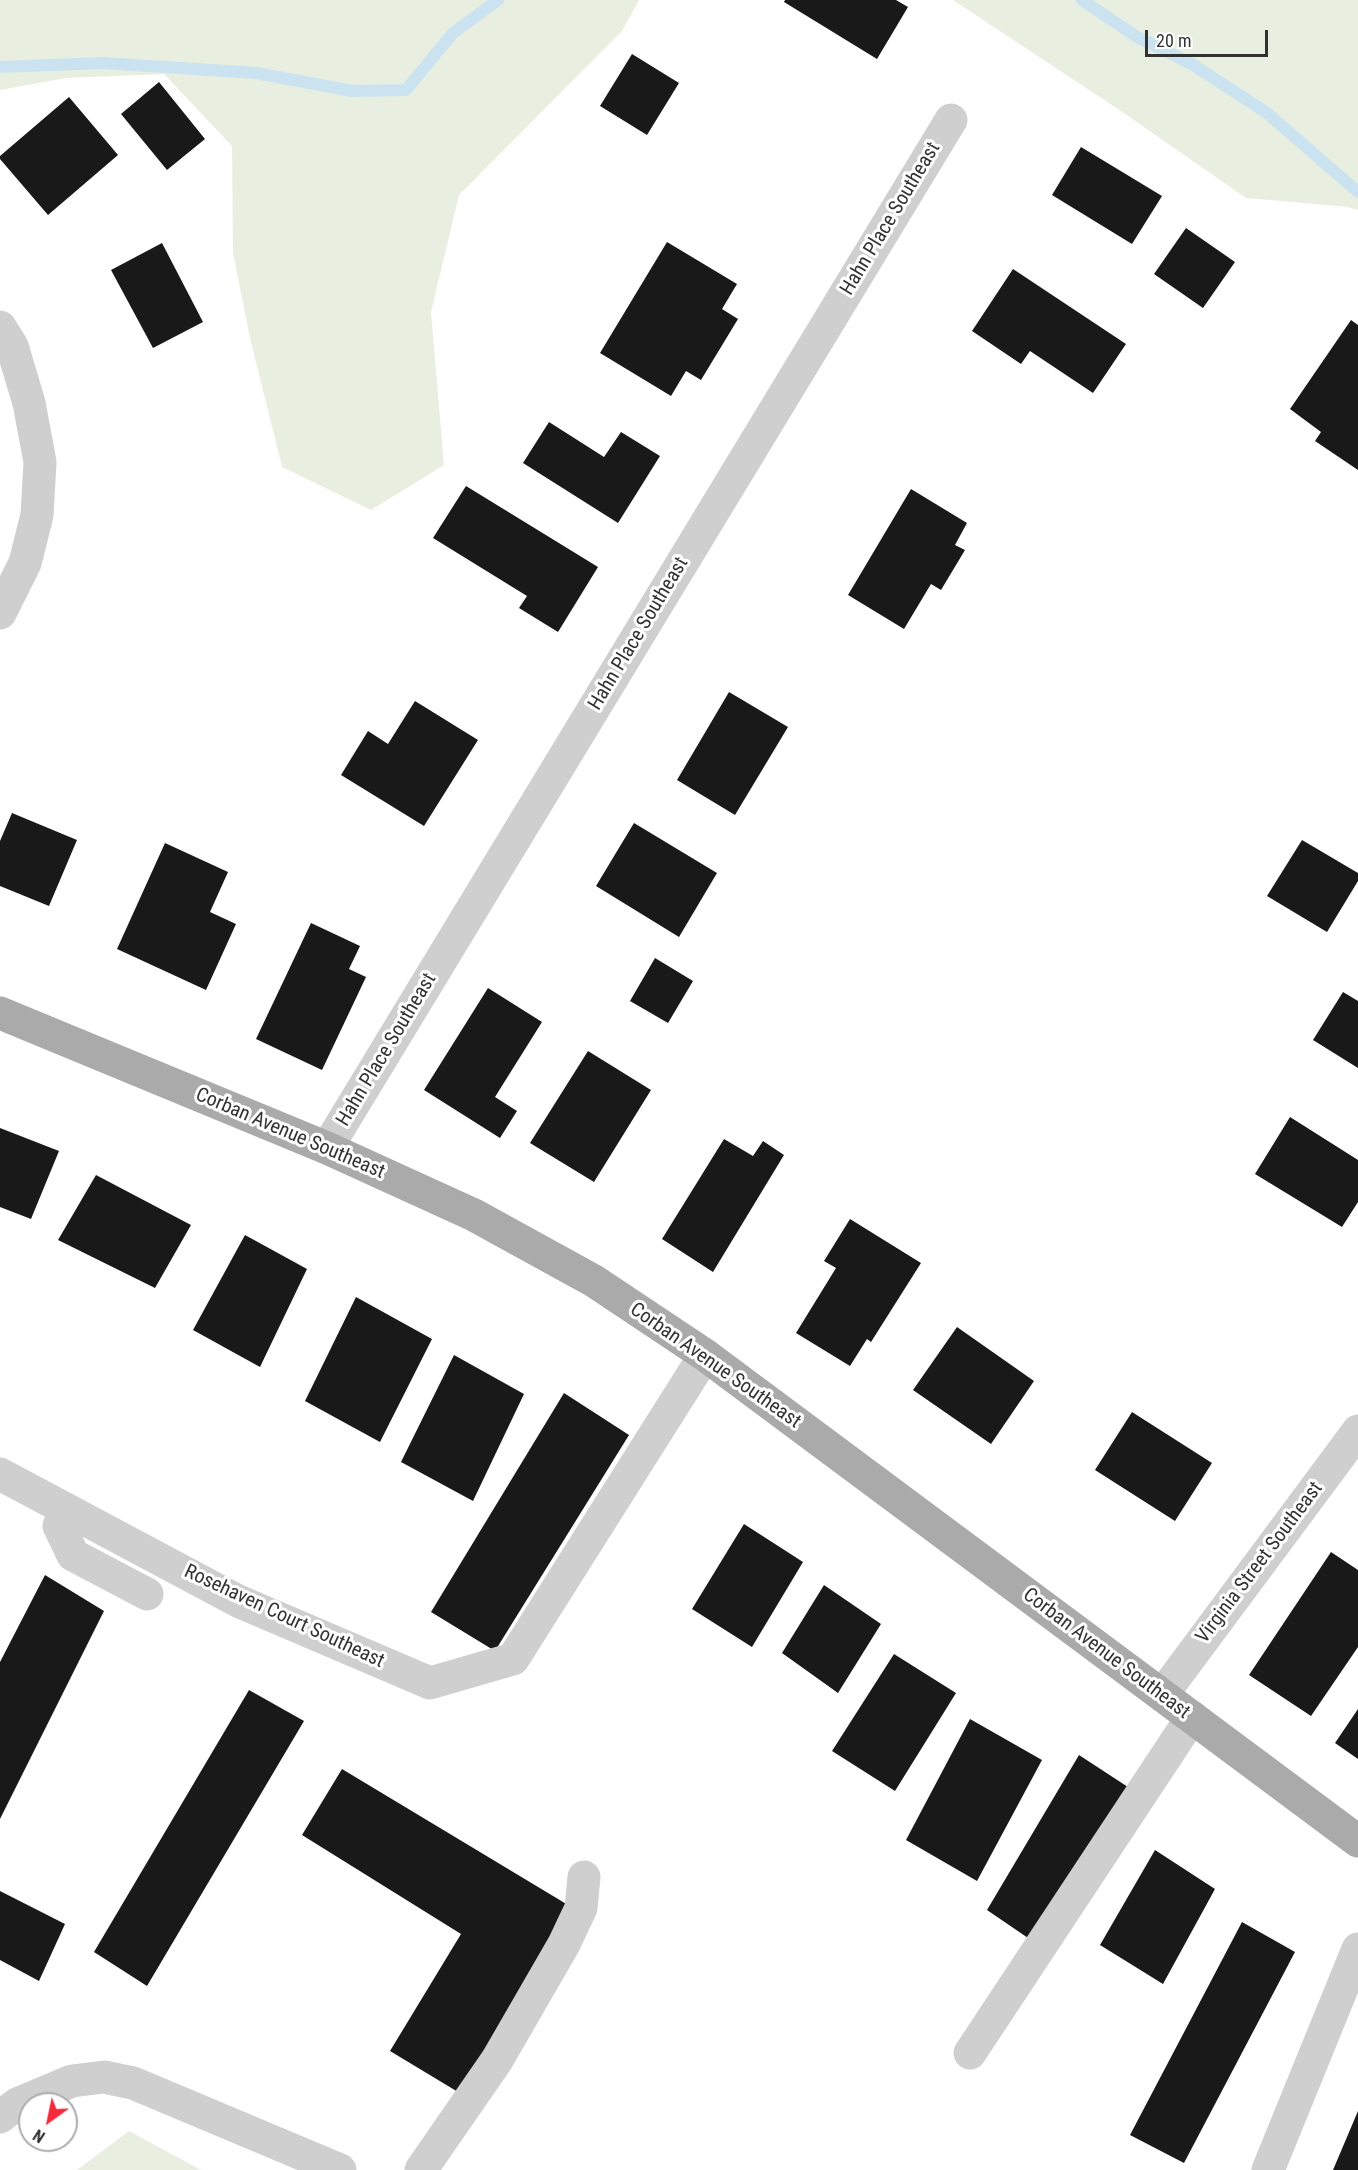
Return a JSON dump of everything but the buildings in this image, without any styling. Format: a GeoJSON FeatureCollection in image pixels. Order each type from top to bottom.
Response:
{"type":"FeatureCollection","features":[{"type":"Feature","properties":{"kind":"main road","name":"Corban Avenue Southeast"},"geometry":{"type":"LineString","coordinates":[[0,1013],[327,1148],[474,1215],[594,1281],[705,1355],[1358,1841]]}},
{"type":"Feature","properties":{"kind":"street","name":"Hahn Place Southeast"},"geometry":{"type":"LineString","coordinates":[[327,1148],[951,120]]}},
{"type":"Feature","properties":{"kind":"street"},"geometry":{"type":"LineString","coordinates":[[0,327],[12,346],[29,403],[40,462],[37,515],[25,563],[0,613]]}},
{"type":"Feature","properties":{"kind":"street","name":"Rosehaven Court Southeast"},"geometry":{"type":"LineString","coordinates":[[0,1474],[238,1601],[430,1683],[513,1659],[705,1355]]}},
{"type":"Feature","properties":{"kind":"street","name":"Virginia Street Southeast"},"geometry":{"type":"LineString","coordinates":[[1162,1695],[1358,1431]]}},
{"type":"Feature","properties":{"kind":"street"},"geometry":{"type":"LineString","coordinates":[[66,1509],[59,1526],[73,1555],[147,1594]]}},
{"type":"Feature","properties":{"kind":"street"},"geometry":{"type":"LineString","coordinates":[[970,2053],[1191,1718]]}},
{"type":"Feature","properties":{"kind":"street"},"geometry":{"type":"LineString","coordinates":[[421,2170],[497,2060],[564,1944],[580,1908],[584,1877]]}},
{"type":"Feature","properties":{"kind":"street"},"geometry":{"type":"LineString","coordinates":[[1268,2170],[1358,1949]]}},
{"type":"Feature","properties":{"kind":"street"},"geometry":{"type":"LineString","coordinates":[[0,2117],[17,2104],[72,2081],[104,2077],[133,2083],[340,2170]]}},
{"type":"Feature","properties":{"kind":"green space"},"geometry":{"type":"Polygon","coordinates":[[[0,0],[639,0],[622,31],[459,195],[431,312],[444,465],[371,510],[282,467],[250,338],[233,253],[232,146],[164,74],[66,78],[0,90],[0,0]]]}},
{"type":"Feature","properties":{"kind":"green space"},"geometry":{"type":"Polygon","coordinates":[[[953,0],[1358,0],[1358,210],[1348,207],[1246,198],[1121,111],[953,0]]]}},
{"type":"Feature","properties":{"kind":"green space"},"geometry":{"type":"Polygon","coordinates":[[[129,2131],[201,2170],[77,2170],[129,2131]]]}},
{"type":"Feature","properties":{"kind":"waterway"},"geometry":{"type":"LineString","coordinates":[[0,67],[103,63],[256,73],[352,91],[406,90],[453,33],[498,0]]}},
{"type":"Feature","properties":{"kind":"waterway"},"geometry":{"type":"LineString","coordinates":[[1082,0],[1137,37],[1192,64],[1267,113],[1358,192]]}}]}
